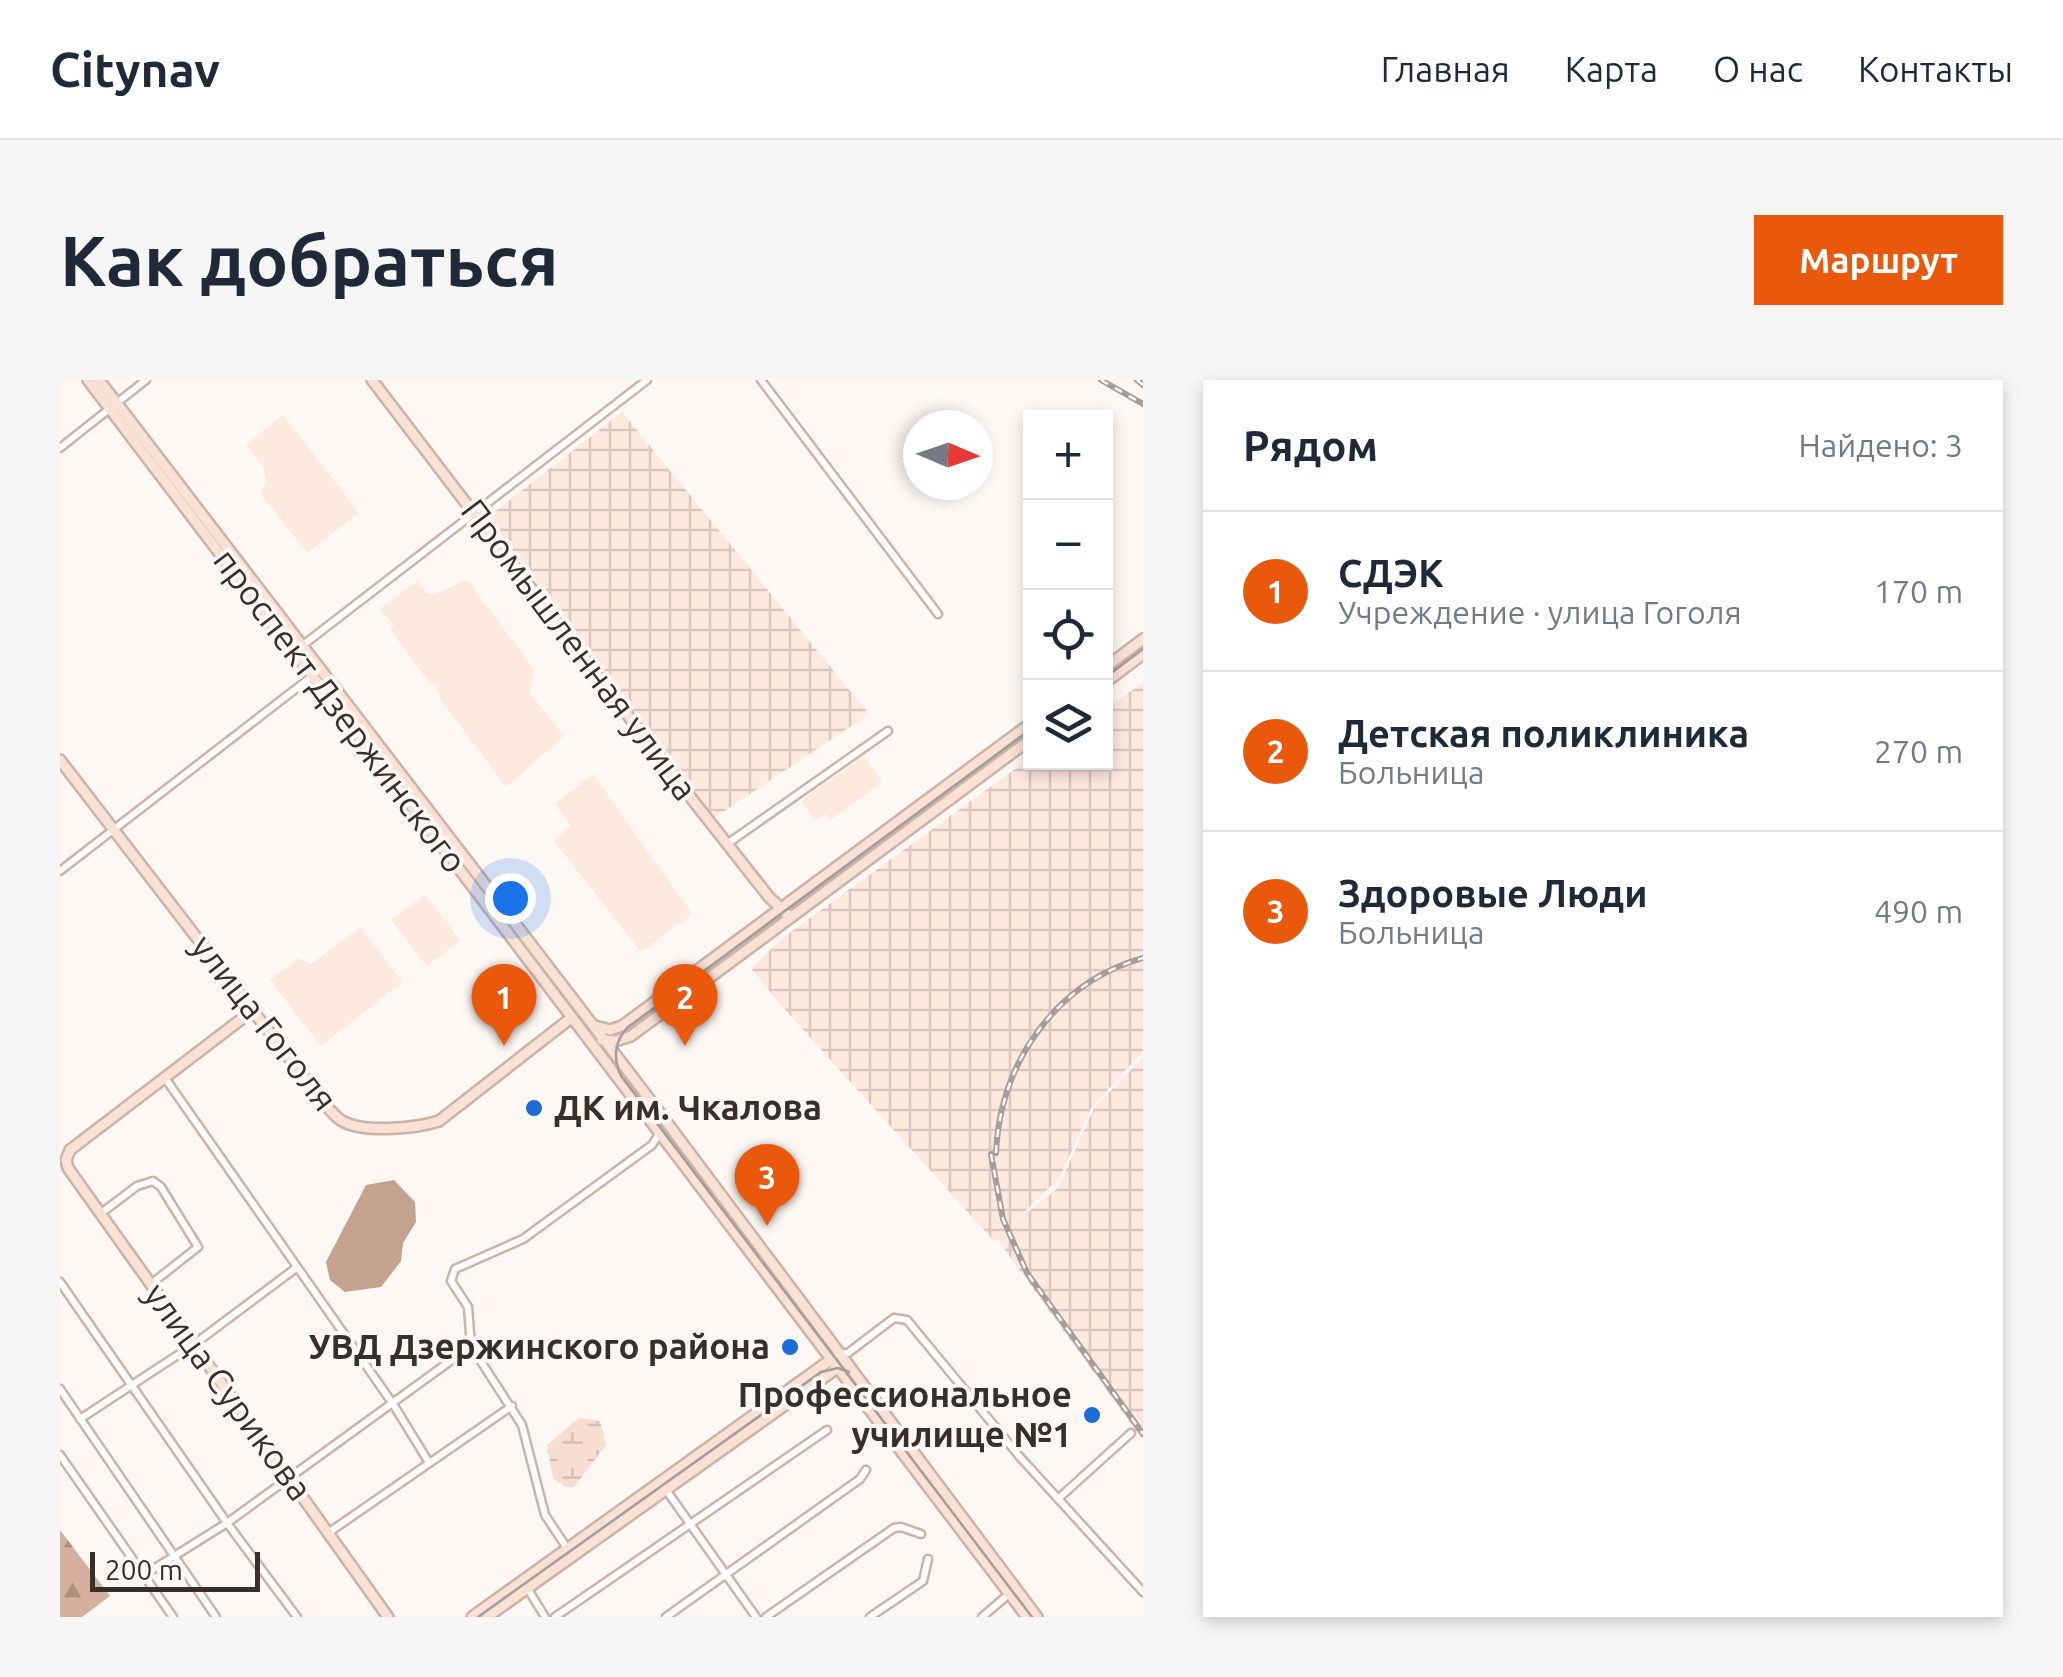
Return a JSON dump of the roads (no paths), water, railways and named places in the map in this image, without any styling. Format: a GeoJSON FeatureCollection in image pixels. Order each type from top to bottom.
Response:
{"type":"FeatureCollection","features":[{"type":"Feature","properties":{"kind":"main road","name":"проспект Дзержинского"},"geometry":{"type":"LineString","coordinates":[[88,380],[112,405],[316,674],[659,1134],[840,1359]]}},
{"type":"Feature","properties":{"kind":"main road","name":"проспект Дзержинского"},"geometry":{"type":"LineString","coordinates":[[99,380],[112,405]]}},
{"type":"Feature","properties":{"kind":"main road","name":"Промышленная улица"},"geometry":{"type":"LineString","coordinates":[[372,380],[728,844],[790,917]]}},
{"type":"Feature","properties":{"kind":"main road"},"geometry":{"type":"LineString","coordinates":[[1113,662],[1143,639]]}},
{"type":"Feature","properties":{"kind":"main road"},"geometry":{"type":"LineString","coordinates":[[1109,680],[1143,654]]}},
{"type":"Feature","properties":{"kind":"main road","name":"проспект Дзержинского"},"geometry":{"type":"LineString","coordinates":[[316,674],[626,1069],[1013,1592],[1037,1617]]}},
{"type":"Feature","properties":{"kind":"main road"},"geometry":{"type":"LineString","coordinates":[[618,1078],[613,1053],[622,1026],[1023,728]]}},
{"type":"Feature","properties":{"kind":"main road"},"geometry":{"type":"LineString","coordinates":[[581,1030],[603,1040],[631,1036],[1023,744]]}},
{"type":"Feature","properties":{"kind":"main road","name":"улица Гоголя"},"geometry":{"type":"LineString","coordinates":[[60,760],[338,1119],[379,1128],[426,1125],[439,1120],[572,1018]]}},
{"type":"Feature","properties":{"kind":"main road"},"geometry":{"type":"LineString","coordinates":[[165,1078],[252,1011]]}},
{"type":"Feature","properties":{"kind":"main road"},"geometry":{"type":"LineString","coordinates":[[589,1022],[598,1028],[622,1026]]}},
{"type":"Feature","properties":{"kind":"main road"},"geometry":{"type":"LineString","coordinates":[[626,1069],[624,1051],[631,1036]]}},
{"type":"Feature","properties":{"kind":"main road","name":"улица Сурикова"},"geometry":{"type":"LineString","coordinates":[[165,1078],[70,1150],[68,1168],[388,1617]]}},
{"type":"Feature","properties":{"kind":"main road"},"geometry":{"type":"LineString","coordinates":[[664,1486],[825,1376],[840,1359]]}},
{"type":"Feature","properties":{"kind":"main road"},"geometry":{"type":"LineString","coordinates":[[472,1617],[570,1554],[840,1359]]}},
{"type":"Feature","properties":{"kind":"main road"},"geometry":{"type":"LineString","coordinates":[[487,1617],[525,1585]]}},
{"type":"Feature","properties":{"kind":"main road","name":"проспект Дзержинского"},"geometry":{"type":"LineString","coordinates":[[1013,1592],[1026,1617]]}},
{"type":"Feature","properties":{"kind":"street"},"geometry":{"type":"LineString","coordinates":[[60,448],[146,380]]}},
{"type":"Feature","properties":{"kind":"street"},"geometry":{"type":"LineString","coordinates":[[297,649],[647,380]]}},
{"type":"Feature","properties":{"kind":"street"},"geometry":{"type":"LineString","coordinates":[[762,380],[938,614]]}},
{"type":"Feature","properties":{"kind":"street"},"geometry":{"type":"LineString","coordinates":[[60,871],[316,674]]}},
{"type":"Feature","properties":{"kind":"street"},"geometry":{"type":"LineString","coordinates":[[728,844],[888,730]]}},
{"type":"Feature","properties":{"kind":"street"},"geometry":{"type":"LineString","coordinates":[[165,1078],[393,1404],[428,1461]]}},
{"type":"Feature","properties":{"kind":"street"},"geometry":{"type":"LineString","coordinates":[[570,1554],[544,1515],[528,1441],[512,1406],[472,1346],[468,1307],[451,1281],[455,1268],[523,1239],[652,1145],[659,1134]]}},
{"type":"Feature","properties":{"kind":"street"},"geometry":{"type":"LineString","coordinates":[[99,1214],[143,1182],[153,1181],[161,1188],[198,1248],[151,1284]]}},
{"type":"Feature","properties":{"kind":"street"},"geometry":{"type":"LineString","coordinates":[[80,1419],[193,1345],[297,1268]]}},
{"type":"Feature","properties":{"kind":"street"},"geometry":{"type":"LineString","coordinates":[[60,1282],[226,1523],[297,1617]]}},
{"type":"Feature","properties":{"kind":"street"},"geometry":{"type":"LineString","coordinates":[[840,1359],[894,1318],[908,1320],[1016,1452],[1143,1592]]}},
{"type":"Feature","properties":{"kind":"street"},"geometry":{"type":"LineString","coordinates":[[144,1575],[226,1523],[472,1346]]}},
{"type":"Feature","properties":{"kind":"street"},"geometry":{"type":"LineString","coordinates":[[60,1389],[216,1617]]}},
{"type":"Feature","properties":{"kind":"street"},"geometry":{"type":"LineString","coordinates":[[328,1533],[512,1406]]}},
{"type":"Feature","properties":{"kind":"street"},"geometry":{"type":"LineString","coordinates":[[555,1617],[827,1430]]}},
{"type":"Feature","properties":{"kind":"street"},"geometry":{"type":"LineString","coordinates":[[1058,1498],[1131,1433]]}},
{"type":"Feature","properties":{"kind":"street"},"geometry":{"type":"LineString","coordinates":[[60,1455],[173,1617]]}},
{"type":"Feature","properties":{"kind":"street"},"geometry":{"type":"LineString","coordinates":[[666,1617],[860,1479],[866,1470]]}},
{"type":"Feature","properties":{"kind":"street"},"geometry":{"type":"LineString","coordinates":[[664,1486],[756,1617]]}},
{"type":"Feature","properties":{"kind":"street"},"geometry":{"type":"LineString","coordinates":[[766,1617],[894,1528],[921,1534]]}},
{"type":"Feature","properties":{"kind":"street"},"geometry":{"type":"LineString","coordinates":[[870,1617],[923,1581],[928,1558]]}},
{"type":"Feature","properties":{"kind":"street"},"geometry":{"type":"LineString","coordinates":[[525,1585],[545,1617]]}},
{"type":"Feature","properties":{"kind":"street"},"geometry":{"type":"LineString","coordinates":[[982,1617],[1013,1592]]}},
{"type":"Feature","properties":{"kind":"tram line"},"geometry":{"type":"LineString","coordinates":[[1113,672],[1143,649]]}},
{"type":"Feature","properties":{"kind":"tram line"},"geometry":{"type":"LineString","coordinates":[[1023,735],[628,1027],[620,1038],[616,1057],[621,1076],[1032,1617]]}},
{"type":"Feature","properties":{"kind":"tram line"},"geometry":{"type":"LineString","coordinates":[[478,1617],[821,1372],[838,1368],[849,1372]]}},
{"type":"Feature","properties":{"kind":"railway"},"geometry":{"type":"LineString","coordinates":[[1101,380],[1143,404]]}},
{"type":"Feature","properties":{"kind":"railway"},"geometry":{"type":"LineString","coordinates":[[1137,380],[1143,385]]}},
{"type":"Feature","properties":{"kind":"railway"},"geometry":{"type":"LineString","coordinates":[[996,1153],[1008,1088],[1038,1031],[1083,986],[1143,958]]}},
{"type":"Feature","properties":{"kind":"railway"},"geometry":{"type":"LineString","coordinates":[[991,1154],[1003,1219],[1027,1273],[1143,1434]]}},
{"type":"Feature","properties":{"kind":"place","name":"СДЭК"},"geometry":{"type":"Point","coordinates":[504,1046]}},
{"type":"Feature","properties":{"kind":"place","name":"Детская поликлиника"},"geometry":{"type":"Point","coordinates":[685,1046]}},
{"type":"Feature","properties":{"kind":"place","name":"ДК им. Чкалова"},"geometry":{"type":"Point","coordinates":[534,1108]}},
{"type":"Feature","properties":{"kind":"place","name":"Здоровые Люди"},"geometry":{"type":"Point","coordinates":[767,1226]}},
{"type":"Feature","properties":{"kind":"place","name":"УВД Дзержинского района"},"geometry":{"type":"Point","coordinates":[790,1347]}},
{"type":"Feature","properties":{"kind":"place","name":"Профессиональное училище №1"},"geometry":{"type":"Point","coordinates":[1092,1415]}}]}
